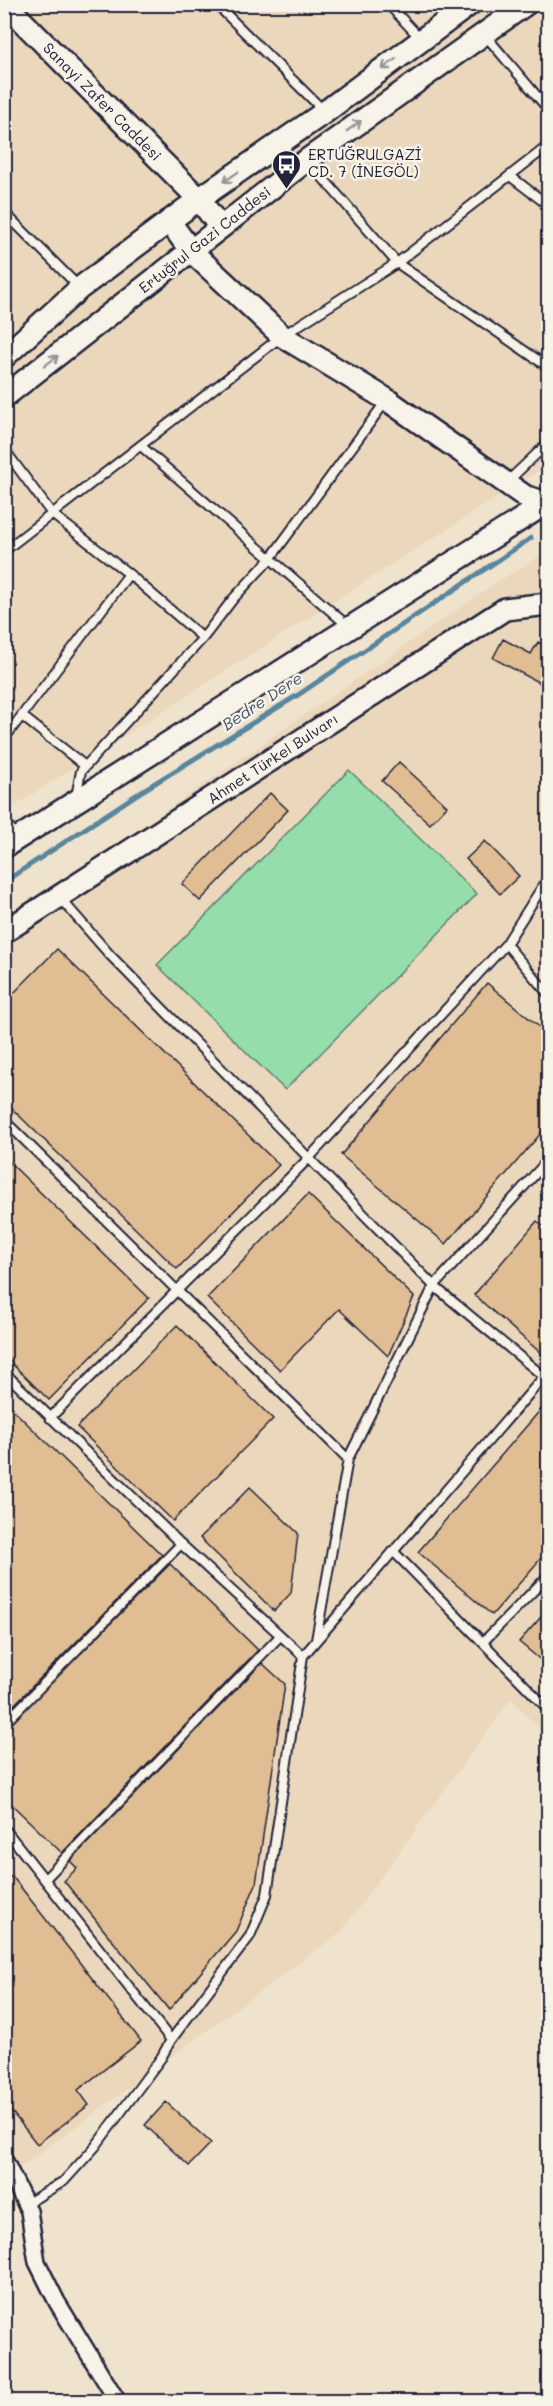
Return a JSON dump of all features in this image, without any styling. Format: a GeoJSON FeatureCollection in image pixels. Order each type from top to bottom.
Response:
{"type":"FeatureCollection","features":[{"type":"Feature","properties":{"kind":"street","name":"Sanayi Zafer Caddesi"},"geometry":{"type":"LineString","coordinates":[[5,4],[199,199],[220,226]]}},
{"type":"Feature","properties":{"kind":"street"},"geometry":{"type":"LineString","coordinates":[[4,357],[80,288],[199,199],[325,112],[470,4]]}},
{"type":"Feature","properties":{"kind":"street","name":"Ertuğrul Gazi Caddesi"},"geometry":{"type":"LineString","coordinates":[[4,397],[307,160],[526,4]]}},
{"type":"Feature","properties":{"kind":"street"},"geometry":{"type":"LineString","coordinates":[[11,842],[541,507],[386,399],[282,336],[191,251],[169,221]]}},
{"type":"Feature","properties":{"kind":"street","name":"Ahmet Türkel Bulvarı"},"geometry":{"type":"LineString","coordinates":[[4,932],[505,609],[549,604]]}},
{"type":"Feature","properties":{"kind":"street"},"geometry":{"type":"LineString","coordinates":[[4,2159],[29,2211],[37,2262],[57,2302],[118,2402]]}},
{"type":"Feature","properties":{"kind":"lane"},"geometry":{"type":"LineString","coordinates":[[216,4],[325,112]]}},
{"type":"Feature","properties":{"kind":"lane"},"geometry":{"type":"LineString","coordinates":[[388,4],[422,40]]}},
{"type":"Feature","properties":{"kind":"lane"},"geometry":{"type":"LineString","coordinates":[[484,34],[549,109]]}},
{"type":"Feature","properties":{"kind":"lane"},"geometry":{"type":"LineString","coordinates":[[4,550],[282,336],[397,263],[549,146]]}},
{"type":"Feature","properties":{"kind":"lane"},"geometry":{"type":"LineString","coordinates":[[307,160],[397,263],[549,367]]}},
{"type":"Feature","properties":{"kind":"lane"},"geometry":{"type":"LineString","coordinates":[[510,176],[549,205]]}},
{"type":"Feature","properties":{"kind":"lane"},"geometry":{"type":"LineString","coordinates":[[4,212],[80,288]]}},
{"type":"Feature","properties":{"kind":"lane"},"geometry":{"type":"LineString","coordinates":[[75,802],[81,771],[203,638],[233,599],[270,560],[386,399]]}},
{"type":"Feature","properties":{"kind":"lane"},"geometry":{"type":"LineString","coordinates":[[506,483],[549,443]]}},
{"type":"Feature","properties":{"kind":"lane"},"geometry":{"type":"LineString","coordinates":[[141,446],[270,560],[351,627]]}},
{"type":"Feature","properties":{"kind":"lane"},"geometry":{"type":"LineString","coordinates":[[4,449],[52,514],[129,574],[203,638]]}},
{"type":"Feature","properties":{"kind":"lane"},"geometry":{"type":"LineString","coordinates":[[4,739],[129,574]]}},
{"type":"Feature","properties":{"kind":"lane"},"geometry":{"type":"LineString","coordinates":[[22,716],[85,766]]}},
{"type":"Feature","properties":{"kind":"lane"},"geometry":{"type":"LineString","coordinates":[[4,820],[11,842]]}},
{"type":"Feature","properties":{"kind":"lane"},"geometry":{"type":"LineString","coordinates":[[50,1418],[309,1158],[506,944],[549,878]]}},
{"type":"Feature","properties":{"kind":"lane"},"geometry":{"type":"LineString","coordinates":[[26,2204],[64,2181],[95,2147],[161,2058],[171,2040],[250,1936],[267,1895],[303,1656],[547,1376],[434,1286],[110,955],[59,897]]}},
{"type":"Feature","properties":{"kind":"lane"},"geometry":{"type":"LineString","coordinates":[[506,944],[549,994]]}},
{"type":"Feature","properties":{"kind":"lane"},"geometry":{"type":"LineString","coordinates":[[4,1120],[348,1460]]}},
{"type":"Feature","properties":{"kind":"lane"},"geometry":{"type":"LineString","coordinates":[[316,1640],[348,1460],[434,1286],[549,1160]]}},
{"type":"Feature","properties":{"kind":"lane"},"geometry":{"type":"LineString","coordinates":[[4,1372],[181,1544],[303,1656]]}},
{"type":"Feature","properties":{"kind":"lane"},"geometry":{"type":"LineString","coordinates":[[4,1724],[181,1544]]}},
{"type":"Feature","properties":{"kind":"lane"},"geometry":{"type":"LineString","coordinates":[[393,1551],[549,1709]]}},
{"type":"Feature","properties":{"kind":"lane"},"geometry":{"type":"LineString","coordinates":[[483,1642],[549,1576]]}},
{"type":"Feature","properties":{"kind":"lane"},"geometry":{"type":"LineString","coordinates":[[45,1879],[280,1636]]}},
{"type":"Feature","properties":{"kind":"lane"},"geometry":{"type":"LineString","coordinates":[[4,1828],[171,2040]]}},
{"type":"Feature","properties":{"kind":"shaded area"},"geometry":{"type":"Polygon","coordinates":[[[5,5],[548,5],[548,465],[5,812],[5,5]]]}},
{"type":"Feature","properties":{"kind":"shaded area"},"geometry":{"type":"Polygon","coordinates":[[[548,551],[548,1739],[511,1699],[341,1932],[5,2179],[5,921],[500,580],[548,551]]]}},
{"type":"Feature","properties":{"kind":"green space"},"geometry":{"type":"Polygon","coordinates":[[[349,770],[477,894],[285,1090],[157,965],[349,770]]]}},
{"type":"Feature","properties":{"kind":"building"},"geometry":{"type":"Polygon","coordinates":[[[503,639],[531,654],[538,642],[549,648],[549,688],[493,658],[503,639]]]}},
{"type":"Feature","properties":{"kind":"building"},"geometry":{"type":"Polygon","coordinates":[[[399,762],[447,806],[430,824],[382,781],[399,762]]]}},
{"type":"Feature","properties":{"kind":"building"},"geometry":{"type":"Polygon","coordinates":[[[270,793],[288,810],[200,901],[182,884],[270,793]]]}},
{"type":"Feature","properties":{"kind":"building"},"geometry":{"type":"Polygon","coordinates":[[[485,841],[519,876],[500,894],[466,859],[485,841]]]}},
{"type":"Feature","properties":{"kind":"building"},"geometry":{"type":"Polygon","coordinates":[[[57,949],[279,1165],[177,1269],[4,1101],[4,1003],[57,949]]]}},
{"type":"Feature","properties":{"kind":"building"},"geometry":{"type":"Polygon","coordinates":[[[487,983],[549,1035],[549,1124],[446,1244],[341,1155],[487,983]]]}},
{"type":"Feature","properties":{"kind":"building"},"geometry":{"type":"Polygon","coordinates":[[[4,1157],[149,1298],[49,1400],[4,1356],[4,1157]]]}},
{"type":"Feature","properties":{"kind":"building"},"geometry":{"type":"Polygon","coordinates":[[[308,1194],[414,1297],[388,1356],[339,1309],[280,1370],[207,1298],[308,1194]]]}},
{"type":"Feature","properties":{"kind":"building"},"geometry":{"type":"Polygon","coordinates":[[[537,1221],[549,1231],[549,1280],[540,1289],[549,1296],[549,1346],[542,1354],[474,1295],[537,1221]]]}},
{"type":"Feature","properties":{"kind":"building"},"geometry":{"type":"Polygon","coordinates":[[[177,1325],[273,1419],[173,1521],[77,1427],[177,1325]]]}},
{"type":"Feature","properties":{"kind":"building"},"geometry":{"type":"Polygon","coordinates":[[[549,1400],[549,1549],[492,1615],[418,1552],[549,1400]]]}},
{"type":"Feature","properties":{"kind":"building"},"geometry":{"type":"Polygon","coordinates":[[[4,1401],[162,1555],[4,1715],[4,1401]]]}},
{"type":"Feature","properties":{"kind":"building"},"geometry":{"type":"Polygon","coordinates":[[[250,1487],[298,1533],[291,1593],[274,1611],[200,1538],[250,1487]]]}},
{"type":"Feature","properties":{"kind":"building"},"geometry":{"type":"Polygon","coordinates":[[[170,1564],[258,1650],[62,1853],[4,1797],[4,1730],[170,1564]]]}},
{"type":"Feature","properties":{"kind":"building"},"geometry":{"type":"Polygon","coordinates":[[[549,1608],[549,1667],[519,1642],[549,1608]]]}},
{"type":"Feature","properties":{"kind":"building"},"geometry":{"type":"Polygon","coordinates":[[[262,1663],[285,1684],[256,1884],[236,1931],[169,2010],[64,1881],[77,1868],[70,1861],[262,1663]]]}},
{"type":"Feature","properties":{"kind":"building"},"geometry":{"type":"Polygon","coordinates":[[[12,1876],[141,2041],[78,2090],[89,2105],[37,2144],[4,2102],[4,1882],[12,1876]]]}},
{"type":"Feature","properties":{"kind":"building"},"geometry":{"type":"Polygon","coordinates":[[[166,2102],[211,2143],[189,2166],[145,2125],[166,2102]]]}},
{"type":"Feature","properties":{"kind":"waterway","name":"Bedre Dere"},"geometry":{"type":"LineString","coordinates":[[4,882],[142,791],[298,695],[531,538]]}},
{"type":"Feature","properties":{"kind":"place","name":"ERTUĞRULGAZİ CD. 7 (İNEGÖL)"},"geometry":{"type":"Point","coordinates":[287,190]}}]}
